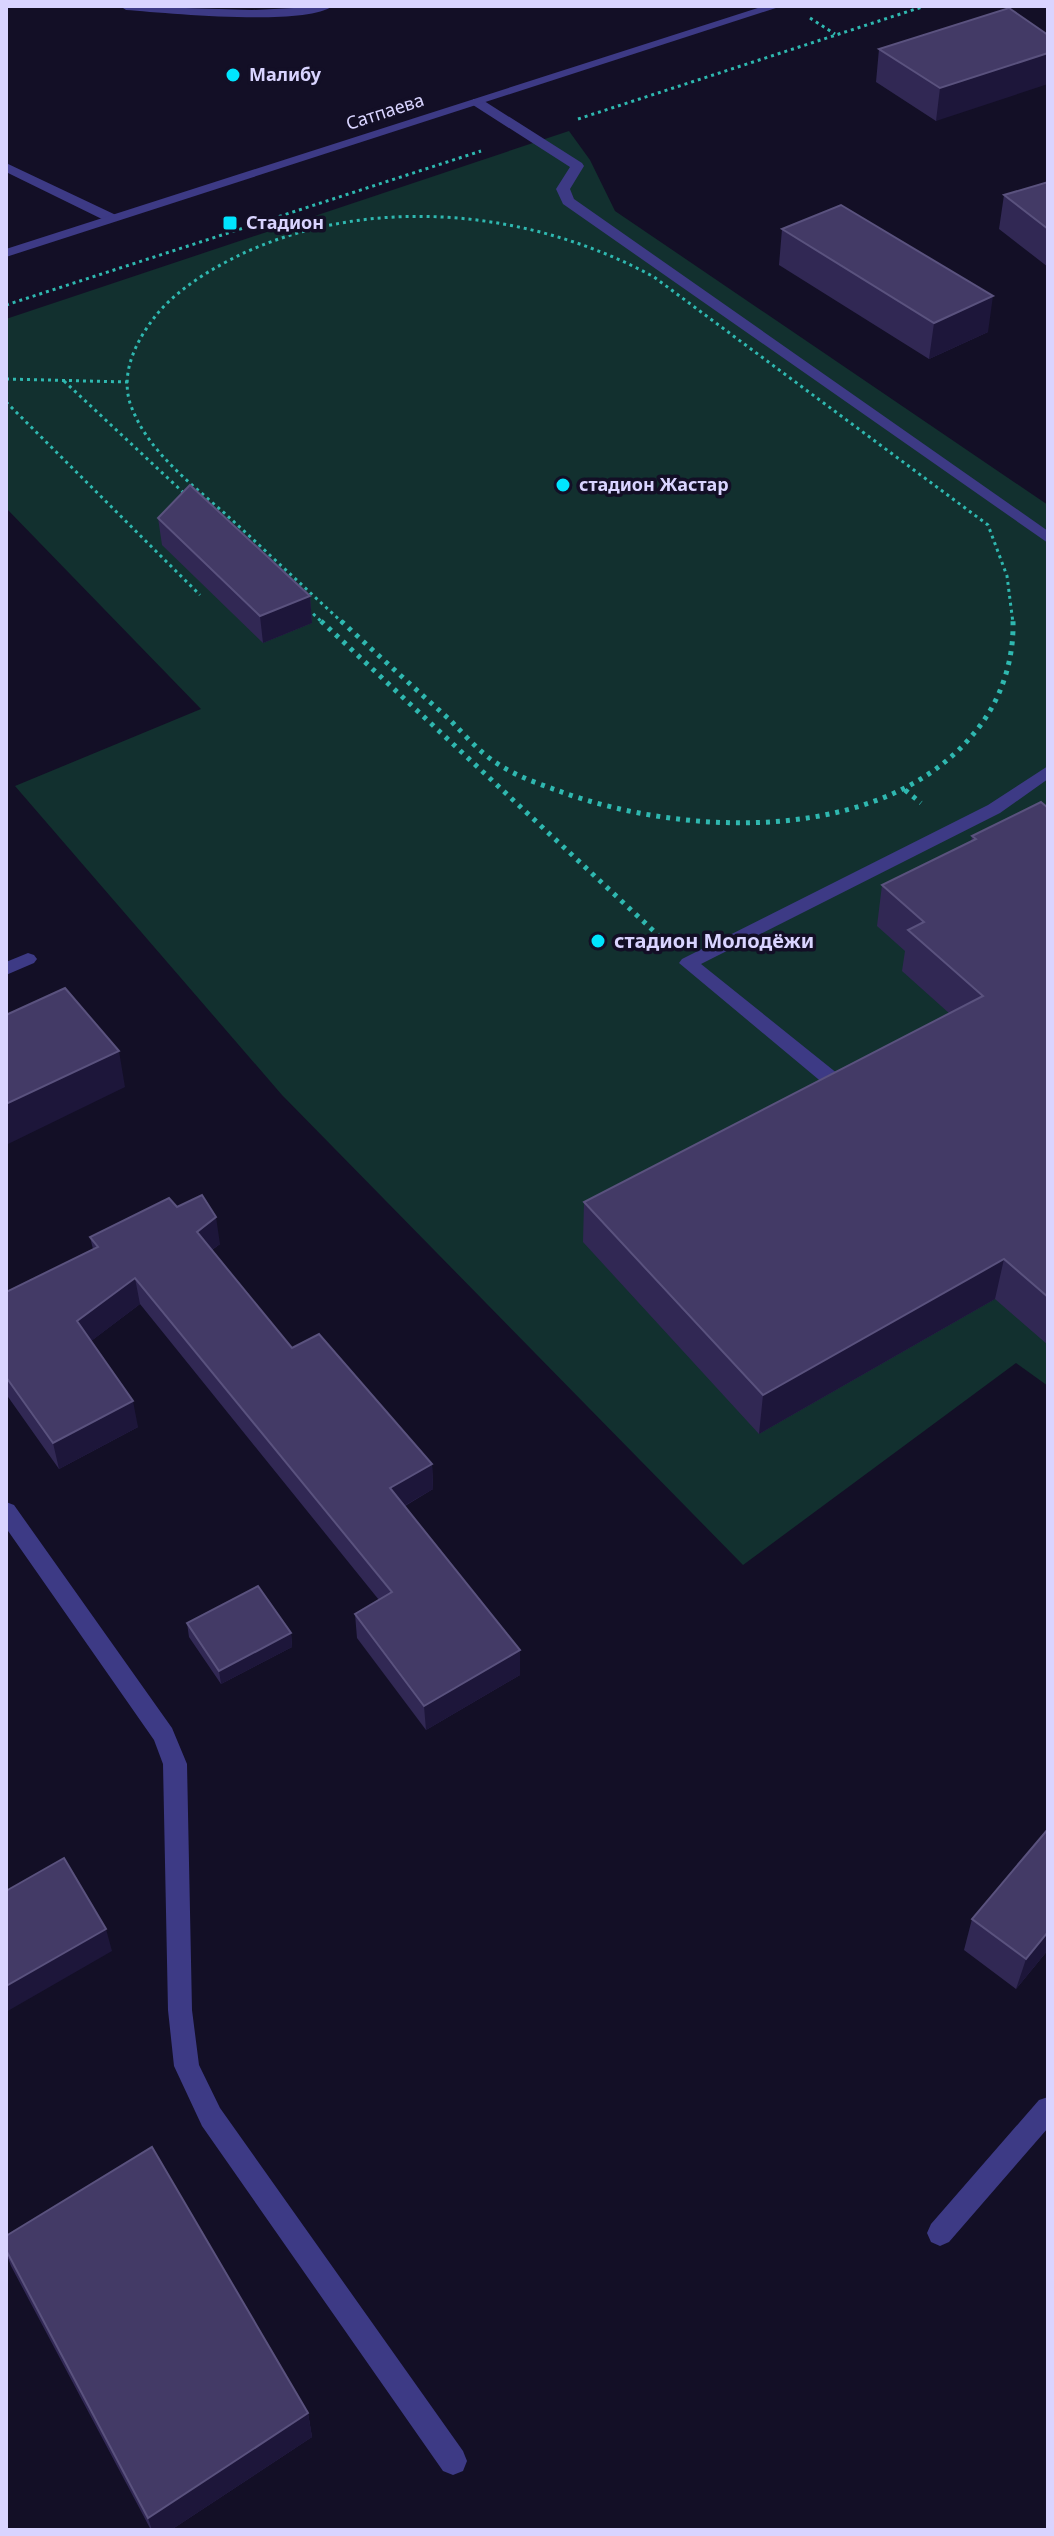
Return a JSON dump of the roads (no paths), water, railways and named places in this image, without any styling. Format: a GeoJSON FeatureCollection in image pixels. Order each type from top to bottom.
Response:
{"type":"FeatureCollection","features":[{"type":"Feature","properties":{"kind":"street"},"geometry":{"type":"LineString","coordinates":[[126,6],[248,15],[288,14],[327,6]]}},
{"type":"Feature","properties":{"kind":"street","name":"Сатпаева"},"geometry":{"type":"LineString","coordinates":[[6,253],[776,6]]}},
{"type":"Feature","properties":{"kind":"street"},"geometry":{"type":"LineString","coordinates":[[477,102],[577,166],[563,189],[568,201],[1048,538]]}},
{"type":"Feature","properties":{"kind":"street"},"geometry":{"type":"LineString","coordinates":[[6,167],[113,219]]}},
{"type":"Feature","properties":{"kind":"street"},"geometry":{"type":"LineString","coordinates":[[831,1079],[688,963],[994,809],[1048,771]]}},
{"type":"Feature","properties":{"kind":"street"},"geometry":{"type":"LineString","coordinates":[[6,969],[28,959]]}},
{"type":"Feature","properties":{"kind":"street"},"geometry":{"type":"LineString","coordinates":[[6,1511],[164,1735],[175,1764],[180,2010],[187,2066],[211,2117],[453,2461]]}},
{"type":"Feature","properties":{"kind":"street"},"geometry":{"type":"LineString","coordinates":[[940,2233],[1048,2109]]}},
{"type":"Feature","properties":{"kind":"place","name":"Малибу"},"geometry":{"type":"Point","coordinates":[233,75]}},
{"type":"Feature","properties":{"kind":"place","name":"Стадион"},"geometry":{"type":"Point","coordinates":[230,223]}},
{"type":"Feature","properties":{"kind":"place","name":"стадион Жастар"},"geometry":{"type":"Point","coordinates":[563,485]}},
{"type":"Feature","properties":{"kind":"place","name":"стадион Молодёжи"},"geometry":{"type":"Point","coordinates":[598,941]}}]}
